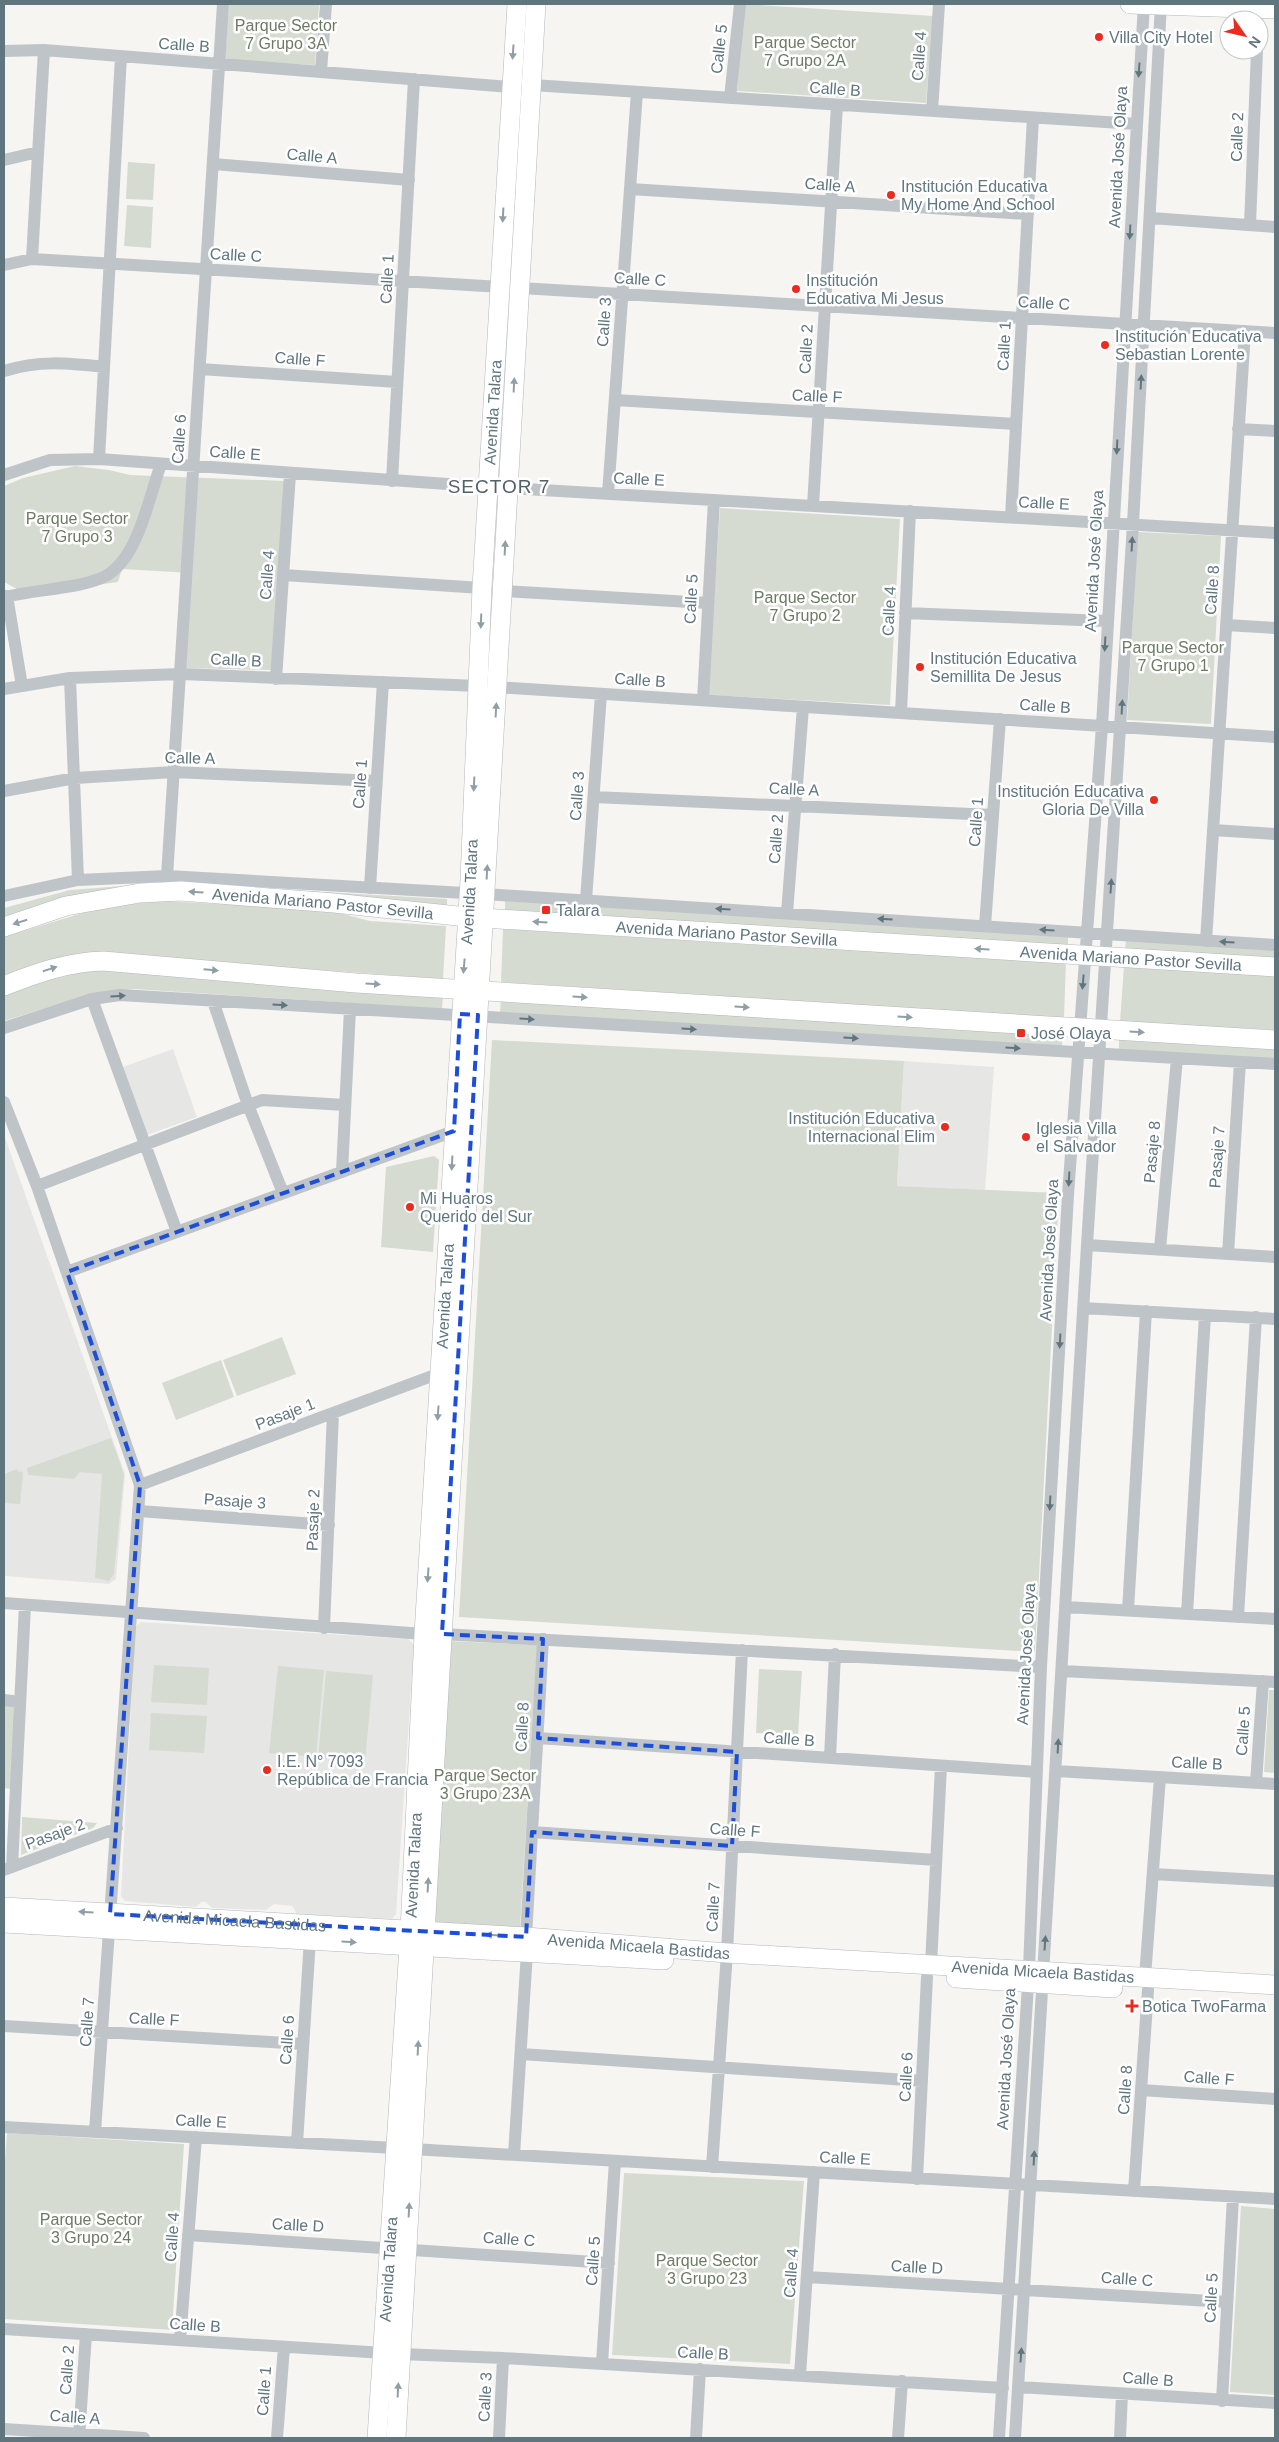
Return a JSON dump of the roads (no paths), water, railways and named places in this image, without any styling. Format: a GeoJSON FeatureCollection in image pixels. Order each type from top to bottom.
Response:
{"type":"FeatureCollection","features":[{"type":"Feature","properties":{"kind":"street","name":"Calle 6"},"geometry":{"type":"LineString","coordinates":[[168,876],[224,4]]}},
{"type":"Feature","properties":{"kind":"street"},"geometry":{"type":"LineString","coordinates":[[321,71],[326,4]]}},
{"type":"Feature","properties":{"kind":"street","name":"Avenida Talara"},"geometry":{"type":"LineString","coordinates":[[488,687],[482,588],[517,4]]}},
{"type":"Feature","properties":{"kind":"street","name":"Avenida Talara"},"geometry":{"type":"LineString","coordinates":[[396,2438],[392,2354],[470,990],[476,918],[488,687],[502,591],[536,4]]}},
{"type":"Feature","properties":{"kind":"street","name":"Calle 5"},"geometry":{"type":"LineString","coordinates":[[730,98],[740,4]]}},
{"type":"Feature","properties":{"kind":"street","name":"Calle 4"},"geometry":{"type":"LineString","coordinates":[[932,111],[939,4]]}},
{"type":"Feature","properties":{"kind":"street"},"geometry":{"type":"LineString","coordinates":[[1148,4],[1225,10]]}},
{"type":"Feature","properties":{"kind":"street","name":"Avenida José Olaya"},"geometry":{"type":"LineString","coordinates":[[1015,2438],[1032,2185],[1041,1667],[1077,1052],[1102,726],[1106,621],[1136,124],[1148,4]]}},
{"type":"Feature","properties":{"kind":"street","name":"Avenida José Olaya"},"geometry":{"type":"LineString","coordinates":[[999,2438],[1010,2288],[1015,2184],[1056,1771],[1087,1245],[1107,957],[1151,218],[1148,4]]}},
{"type":"Feature","properties":{"kind":"street","name":"Calle B"},"geometry":{"type":"LineString","coordinates":[[4,51],[44,50],[511,87]]}},
{"type":"Feature","properties":{"kind":"street"},"geometry":{"type":"LineString","coordinates":[[32,259],[44,50]]}},
{"type":"Feature","properties":{"kind":"street"},"geometry":{"type":"LineString","coordinates":[[98,459],[120,56]]}},
{"type":"Feature","properties":{"kind":"street","name":"Calle 2"},"geometry":{"type":"LineString","coordinates":[[1250,225],[1257,60]]}},
{"type":"Feature","properties":{"kind":"street","name":"Calle 1"},"geometry":{"type":"LineString","coordinates":[[392,481],[414,79]]}},
{"type":"Feature","properties":{"kind":"street","name":"Calle B"},"geometry":{"type":"LineString","coordinates":[[532,85],[1136,124]]}},
{"type":"Feature","properties":{"kind":"street","name":"Calle 3"},"geometry":{"type":"LineString","coordinates":[[608,494],[637,92]]}},
{"type":"Feature","properties":{"kind":"street","name":"Calle 2"},"geometry":{"type":"LineString","coordinates":[[813,506],[837,105]]}},
{"type":"Feature","properties":{"kind":"street","name":"Calle 1"},"geometry":{"type":"LineString","coordinates":[[1011,517],[1033,118]]}},
{"type":"Feature","properties":{"kind":"street"},"geometry":{"type":"LineString","coordinates":[[4,160],[38,152]]}},
{"type":"Feature","properties":{"kind":"street","name":"Calle A"},"geometry":{"type":"LineString","coordinates":[[213,164],[409,180]]}},
{"type":"Feature","properties":{"kind":"street","name":"Calle A"},"geometry":{"type":"LineString","coordinates":[[630,189],[1028,214]]}},
{"type":"Feature","properties":{"kind":"street"},"geometry":{"type":"LineString","coordinates":[[1151,218],[1275,227]]}},
{"type":"Feature","properties":{"kind":"street","name":"Calle C"},"geometry":{"type":"LineString","coordinates":[[4,265],[32,259],[1275,333]]}},
{"type":"Feature","properties":{"kind":"street","name":"Calle 8"},"geometry":{"type":"LineString","coordinates":[[1206,941],[1245,330]]}},
{"type":"Feature","properties":{"kind":"street"},"geometry":{"type":"LineString","coordinates":[[4,371],[23,365],[47,362],[104,366]]}},
{"type":"Feature","properties":{"kind":"street","name":"Calle F"},"geometry":{"type":"LineString","coordinates":[[200,369],[397,382]]}},
{"type":"Feature","properties":{"kind":"street","name":"Calle F"},"geometry":{"type":"LineString","coordinates":[[615,400],[1016,424]]}},
{"type":"Feature","properties":{"kind":"street"},"geometry":{"type":"LineString","coordinates":[[1238,429],[1275,431]]}},
{"type":"Feature","properties":{"kind":"street","name":"Calle E"},"geometry":{"type":"LineString","coordinates":[[4,474],[50,460],[98,459],[489,488],[1275,533]]}},
{"type":"Feature","properties":{"kind":"street"},"geometry":{"type":"LineString","coordinates":[[22,686],[5,597],[33,590],[74,586],[108,575],[120,565],[139,531],[161,464]]}},
{"type":"Feature","properties":{"kind":"street","name":"Calle 4"},"geometry":{"type":"LineString","coordinates":[[276,679],[290,474]]}},
{"type":"Feature","properties":{"kind":"street","name":"Calle 5"},"geometry":{"type":"LineString","coordinates":[[703,700],[714,500]]}},
{"type":"Feature","properties":{"kind":"street","name":"Calle 4"},"geometry":{"type":"LineString","coordinates":[[900,713],[910,511]]}},
{"type":"Feature","properties":{"kind":"street"},"geometry":{"type":"LineString","coordinates":[[283,575],[482,588]]}},
{"type":"Feature","properties":{"kind":"street"},"geometry":{"type":"LineString","coordinates":[[502,591],[707,603]]}},
{"type":"Feature","properties":{"kind":"street"},"geometry":{"type":"LineString","coordinates":[[905,613],[1106,621]]}},
{"type":"Feature","properties":{"kind":"street"},"geometry":{"type":"LineString","coordinates":[[1226,625],[1275,628]]}},
{"type":"Feature","properties":{"kind":"street","name":"Calle B"},"geometry":{"type":"LineString","coordinates":[[4,690],[70,678],[180,674],[488,687],[1275,737]]}},
{"type":"Feature","properties":{"kind":"street"},"geometry":{"type":"LineString","coordinates":[[70,678],[78,880]]}},
{"type":"Feature","properties":{"kind":"street","name":"Calle 1"},"geometry":{"type":"LineString","coordinates":[[370,888],[382,682]]}},
{"type":"Feature","properties":{"kind":"street","name":"Calle 3"},"geometry":{"type":"LineString","coordinates":[[586,900],[601,694]]}},
{"type":"Feature","properties":{"kind":"street","name":"Calle 2"},"geometry":{"type":"LineString","coordinates":[[787,913],[802,707]]}},
{"type":"Feature","properties":{"kind":"street","name":"Calle 1"},"geometry":{"type":"LineString","coordinates":[[985,926],[1000,720]]}},
{"type":"Feature","properties":{"kind":"street","name":"Calle A"},"geometry":{"type":"LineString","coordinates":[[4,791],[75,778],[174,772],[376,781]]}},
{"type":"Feature","properties":{"kind":"street","name":"Calle A"},"geometry":{"type":"LineString","coordinates":[[594,797],[993,815]]}},
{"type":"Feature","properties":{"kind":"street"},"geometry":{"type":"LineString","coordinates":[[1213,830],[1275,834]]}},
{"type":"Feature","properties":{"kind":"street","name":"Avenida Mariano Pastor Sevilla"},"geometry":{"type":"LineString","coordinates":[[4,896],[78,880],[168,876],[586,900],[1275,945]]}},
{"type":"Feature","properties":{"kind":"street","name":"Avenida Mariano Pastor Sevilla"},"geometry":{"type":"LineString","coordinates":[[4,927],[66,906],[140,893],[181,891],[334,903],[476,918],[1275,967]]}},
{"type":"Feature","properties":{"kind":"street"},"geometry":{"type":"LineString","coordinates":[[4,986],[62,966],[86,962],[103,962],[470,990],[1275,1040]]}},
{"type":"Feature","properties":{"kind":"street"},"geometry":{"type":"LineString","coordinates":[[4,1028],[92,998],[120,995],[469,1014],[1275,1064]]}},
{"type":"Feature","properties":{"kind":"street"},"geometry":{"type":"LineString","coordinates":[[92,998],[177,1232]]}},
{"type":"Feature","properties":{"kind":"street"},"geometry":{"type":"LineString","coordinates":[[214,1001],[248,1105],[283,1193]]}},
{"type":"Feature","properties":{"kind":"street"},"geometry":{"type":"LineString","coordinates":[[342,1172],[350,1009]]}},
{"type":"Feature","properties":{"kind":"street","name":"Avenida Talara"},"geometry":{"type":"LineString","coordinates":[[433,1634],[440,1373],[454,1131],[469,1014]]}},
{"type":"Feature","properties":{"kind":"street","name":"Pasaje 8"},"geometry":{"type":"LineString","coordinates":[[1160,1249],[1177,1058]]}},
{"type":"Feature","properties":{"kind":"street","name":"Pasaje 7"},"geometry":{"type":"LineString","coordinates":[[1228,1254],[1240,1062]]}},
{"type":"Feature","properties":{"kind":"street"},"geometry":{"type":"LineString","coordinates":[[37,1186],[262,1100],[345,1104]]}},
{"type":"Feature","properties":{"kind":"street"},"geometry":{"type":"LineString","coordinates":[[4,1102],[37,1186],[140,1485]]}},
{"type":"Feature","properties":{"kind":"street"},"geometry":{"type":"LineString","coordinates":[[66,1272],[454,1131]]}},
{"type":"Feature","properties":{"kind":"street"},"geometry":{"type":"LineString","coordinates":[[1087,1245],[1275,1257]]}},
{"type":"Feature","properties":{"kind":"street"},"geometry":{"type":"LineString","coordinates":[[1084,1308],[1275,1319]]}},
{"type":"Feature","properties":{"kind":"street"},"geometry":{"type":"LineString","coordinates":[[1128,1610],[1146,1311]]}},
{"type":"Feature","properties":{"kind":"street"},"geometry":{"type":"LineString","coordinates":[[1187,1614],[1205,1315]]}},
{"type":"Feature","properties":{"kind":"street"},"geometry":{"type":"LineString","coordinates":[[1238,1616],[1256,1318]]}},
{"type":"Feature","properties":{"kind":"street","name":"Pasaje 1"},"geometry":{"type":"LineString","coordinates":[[140,1485],[440,1373]]}},
{"type":"Feature","properties":{"kind":"street","name":"Pasaje 2"},"geometry":{"type":"LineString","coordinates":[[324,1628],[333,1413]]}},
{"type":"Feature","properties":{"kind":"street","name":"Calle 7"},"geometry":{"type":"LineString","coordinates":[[95,2132],[140,1485]]}},
{"type":"Feature","properties":{"kind":"street","name":"Pasaje 3"},"geometry":{"type":"LineString","coordinates":[[139,1510],[329,1525]]}},
{"type":"Feature","properties":{"kind":"street"},"geometry":{"type":"LineString","coordinates":[[1049,1524],[1071,1525]]}},
{"type":"Feature","properties":{"kind":"street"},"geometry":{"type":"LineString","coordinates":[[4,1603],[324,1628],[835,1654],[1041,1667]]}},
{"type":"Feature","properties":{"kind":"street"},"geometry":{"type":"LineString","coordinates":[[8,1869],[25,1605]]}},
{"type":"Feature","properties":{"kind":"street"},"geometry":{"type":"LineString","coordinates":[[1066,1607],[1275,1619]]}},
{"type":"Feature","properties":{"kind":"street","name":"Calle 8"},"geometry":{"type":"LineString","coordinates":[[514,2155],[543,1639]]}},
{"type":"Feature","properties":{"kind":"street","name":"Calle 7"},"geometry":{"type":"LineString","coordinates":[[712,2167],[726,1958],[742,1650]]}},
{"type":"Feature","properties":{"kind":"street"},"geometry":{"type":"LineString","coordinates":[[830,1758],[835,1654]]}},
{"type":"Feature","properties":{"kind":"street"},"geometry":{"type":"LineString","coordinates":[[1062,1671],[1269,1681]]}},
{"type":"Feature","properties":{"kind":"street","name":"Calle 5"},"geometry":{"type":"LineString","coordinates":[[1256,1783],[1269,1681]]}},
{"type":"Feature","properties":{"kind":"street"},"geometry":{"type":"LineString","coordinates":[[4,1700],[20,1702]]}},
{"type":"Feature","properties":{"kind":"street","name":"Calle B"},"geometry":{"type":"LineString","coordinates":[[538,1738],[1038,1772]]}},
{"type":"Feature","properties":{"kind":"street","name":"Calle 6"},"geometry":{"type":"LineString","coordinates":[[917,2178],[941,1766]]}},
{"type":"Feature","properties":{"kind":"street","name":"Calle B"},"geometry":{"type":"LineString","coordinates":[[1056,1771],[1275,1784]]}},
{"type":"Feature","properties":{"kind":"street","name":"Calle 8"},"geometry":{"type":"LineString","coordinates":[[1134,2191],[1160,1778]]}},
{"type":"Feature","properties":{"kind":"street","name":"Pasaje 2"},"geometry":{"type":"LineString","coordinates":[[8,1869],[117,1828]]}},
{"type":"Feature","properties":{"kind":"street","name":"Calle F"},"geometry":{"type":"LineString","coordinates":[[532,1832],[936,1860]]}},
{"type":"Feature","properties":{"kind":"street"},"geometry":{"type":"LineString","coordinates":[[1153,1874],[1275,1881]]}},
{"type":"Feature","properties":{"kind":"street","name":"Avenida Micaela Bastidas"},"geometry":{"type":"LineString","coordinates":[[4,1907],[110,1921],[310,1939],[417,1938]]}},
{"type":"Feature","properties":{"kind":"street","name":"Avenida Micaela Bastidas"},"geometry":{"type":"LineString","coordinates":[[4,1923],[110,1921],[417,1938],[929,1971],[1035,1976],[1146,1984],[1275,1998]]}},
{"type":"Feature","properties":{"kind":"street","name":"Calle 6"},"geometry":{"type":"LineString","coordinates":[[297,2143],[310,1939]]}},
{"type":"Feature","properties":{"kind":"street","name":"Avenida Micaela Bastidas"},"geometry":{"type":"LineString","coordinates":[[1146,1984],[1275,1985]]}},
{"type":"Feature","properties":{"kind":"street","name":"Calle F"},"geometry":{"type":"LineString","coordinates":[[4,2026],[303,2044]]}},
{"type":"Feature","properties":{"kind":"street"},"geometry":{"type":"LineString","coordinates":[[521,2054],[922,2081]]}},
{"type":"Feature","properties":{"kind":"street","name":"Calle F"},"geometry":{"type":"LineString","coordinates":[[1141,2090],[1275,2099]]}},
{"type":"Feature","properties":{"kind":"street","name":"Calle E"},"geometry":{"type":"LineString","coordinates":[[4,2127],[404,2148],[1275,2199]]}},
{"type":"Feature","properties":{"kind":"street","name":"Calle 4"},"geometry":{"type":"LineString","coordinates":[[180,2340],[196,2137]]}},
{"type":"Feature","properties":{"kind":"street","name":"Calle 5"},"geometry":{"type":"LineString","coordinates":[[602,2363],[615,2161]]}},
{"type":"Feature","properties":{"kind":"street","name":"Calle 4"},"geometry":{"type":"LineString","coordinates":[[800,2375],[814,2172]]}},
{"type":"Feature","properties":{"kind":"street","name":"Calle 5"},"geometry":{"type":"LineString","coordinates":[[1222,2401],[1233,2197]]}},
{"type":"Feature","properties":{"kind":"street","name":"Calle D"},"geometry":{"type":"LineString","coordinates":[[188,2235],[398,2248]]}},
{"type":"Feature","properties":{"kind":"street","name":"Calle C"},"geometry":{"type":"LineString","coordinates":[[398,2248],[609,2263]]}},
{"type":"Feature","properties":{"kind":"street","name":"Calle D"},"geometry":{"type":"LineString","coordinates":[[807,2277],[1025,2289]]}},
{"type":"Feature","properties":{"kind":"street","name":"Calle C"},"geometry":{"type":"LineString","coordinates":[[1025,2289],[1227,2302]]}},
{"type":"Feature","properties":{"kind":"street","name":"Calle B"},"geometry":{"type":"LineString","coordinates":[[4,2329],[392,2354],[602,2363],[1003,2388]]}},
{"type":"Feature","properties":{"kind":"street","name":"Calle 2"},"geometry":{"type":"LineString","coordinates":[[79,2436],[86,2334]]}},
{"type":"Feature","properties":{"kind":"street","name":"Calle 1"},"geometry":{"type":"LineString","coordinates":[[277,2438],[284,2347]]}},
{"type":"Feature","properties":{"kind":"street","name":"Avenida Talara"},"geometry":{"type":"LineString","coordinates":[[377,2438],[392,2354]]}},
{"type":"Feature","properties":{"kind":"street","name":"Calle 3"},"geometry":{"type":"LineString","coordinates":[[499,2438],[503,2358]]}},
{"type":"Feature","properties":{"kind":"street"},"geometry":{"type":"LineString","coordinates":[[696,2438],[700,2369]]}},
{"type":"Feature","properties":{"kind":"street"},"geometry":{"type":"LineString","coordinates":[[898,2438],[902,2381]]}},
{"type":"Feature","properties":{"kind":"street","name":"Calle B"},"geometry":{"type":"LineString","coordinates":[[1019,2387],[1275,2404]]}},
{"type":"Feature","properties":{"kind":"street"},"geometry":{"type":"LineString","coordinates":[[1120,2438],[1122,2394]]}},
{"type":"Feature","properties":{"kind":"street","name":"Calle A"},"geometry":{"type":"LineString","coordinates":[[4,2429],[79,2436],[144,2438]]}},
{"type":"Feature","properties":{"kind":"place","name":"Villa City Hotel"},"geometry":{"type":"Point","coordinates":[1099,37]}},
{"type":"Feature","properties":{"kind":"place","name":"Institución Educativa My Home And School"},"geometry":{"type":"Point","coordinates":[891,195]}},
{"type":"Feature","properties":{"kind":"place","name":"Institución Educativa Mi Jesus"},"geometry":{"type":"Point","coordinates":[796,289]}},
{"type":"Feature","properties":{"kind":"place","name":"Institución Educativa Sebastian Lorente"},"geometry":{"type":"Point","coordinates":[1105,345]}},
{"type":"Feature","properties":{"kind":"place","name":"Institución Educativa Semillita De Jesus"},"geometry":{"type":"Point","coordinates":[920,667]}},
{"type":"Feature","properties":{"kind":"place","name":"Institución Educativa Gloria De Villa"},"geometry":{"type":"Point","coordinates":[1154,800]}},
{"type":"Feature","properties":{"kind":"place","name":"Talara"},"geometry":{"type":"Point","coordinates":[546,910]}},
{"type":"Feature","properties":{"kind":"place","name":"José Olaya"},"geometry":{"type":"Point","coordinates":[1021,1033]}},
{"type":"Feature","properties":{"kind":"place","name":"Institución Educativa Internacional Elim"},"geometry":{"type":"Point","coordinates":[945,1127]}},
{"type":"Feature","properties":{"kind":"place","name":"Iglesia Villa el Salvador"},"geometry":{"type":"Point","coordinates":[1026,1137]}},
{"type":"Feature","properties":{"kind":"place","name":"Mi Huaros Querido del Sur"},"geometry":{"type":"Point","coordinates":[410,1207]}},
{"type":"Feature","properties":{"kind":"place","name":"I.E. N° 7093 República de Francia"},"geometry":{"type":"Point","coordinates":[267,1770]}},
{"type":"Feature","properties":{"kind":"place","name":"Botica TwoFarma"},"geometry":{"type":"Point","coordinates":[1132,2006]}},
{"type":"Feature","properties":{"kind":"district","name":"SECTOR 7"},"geometry":{"type":"Point","coordinates":[499,486]}},
{"type":"Feature","properties":{"kind":"park label","name":"Parque Sector 7 Grupo 3A"},"geometry":{"type":"Point","coordinates":[286,34]}},
{"type":"Feature","properties":{"kind":"park label","name":"Parque Sector 7 Grupo 2A"},"geometry":{"type":"Point","coordinates":[805,51]}},
{"type":"Feature","properties":{"kind":"park label","name":"Parque Sector 7 Grupo 3"},"geometry":{"type":"Point","coordinates":[77,527]}},
{"type":"Feature","properties":{"kind":"park label","name":"Parque Sector 7 Grupo 2"},"geometry":{"type":"Point","coordinates":[805,606]}},
{"type":"Feature","properties":{"kind":"park label","name":"Parque Sector 7 Grupo 1"},"geometry":{"type":"Point","coordinates":[1173,656]}},
{"type":"Feature","properties":{"kind":"park label","name":"Parque Sector 3 Grupo 23A"},"geometry":{"type":"Point","coordinates":[485,1784]}},
{"type":"Feature","properties":{"kind":"park label","name":"Parque Sector 3 Grupo 24"},"geometry":{"type":"Point","coordinates":[91,2228]}},
{"type":"Feature","properties":{"kind":"park label","name":"Parque Sector 3 Grupo 23"},"geometry":{"type":"Point","coordinates":[707,2269]}}]}
